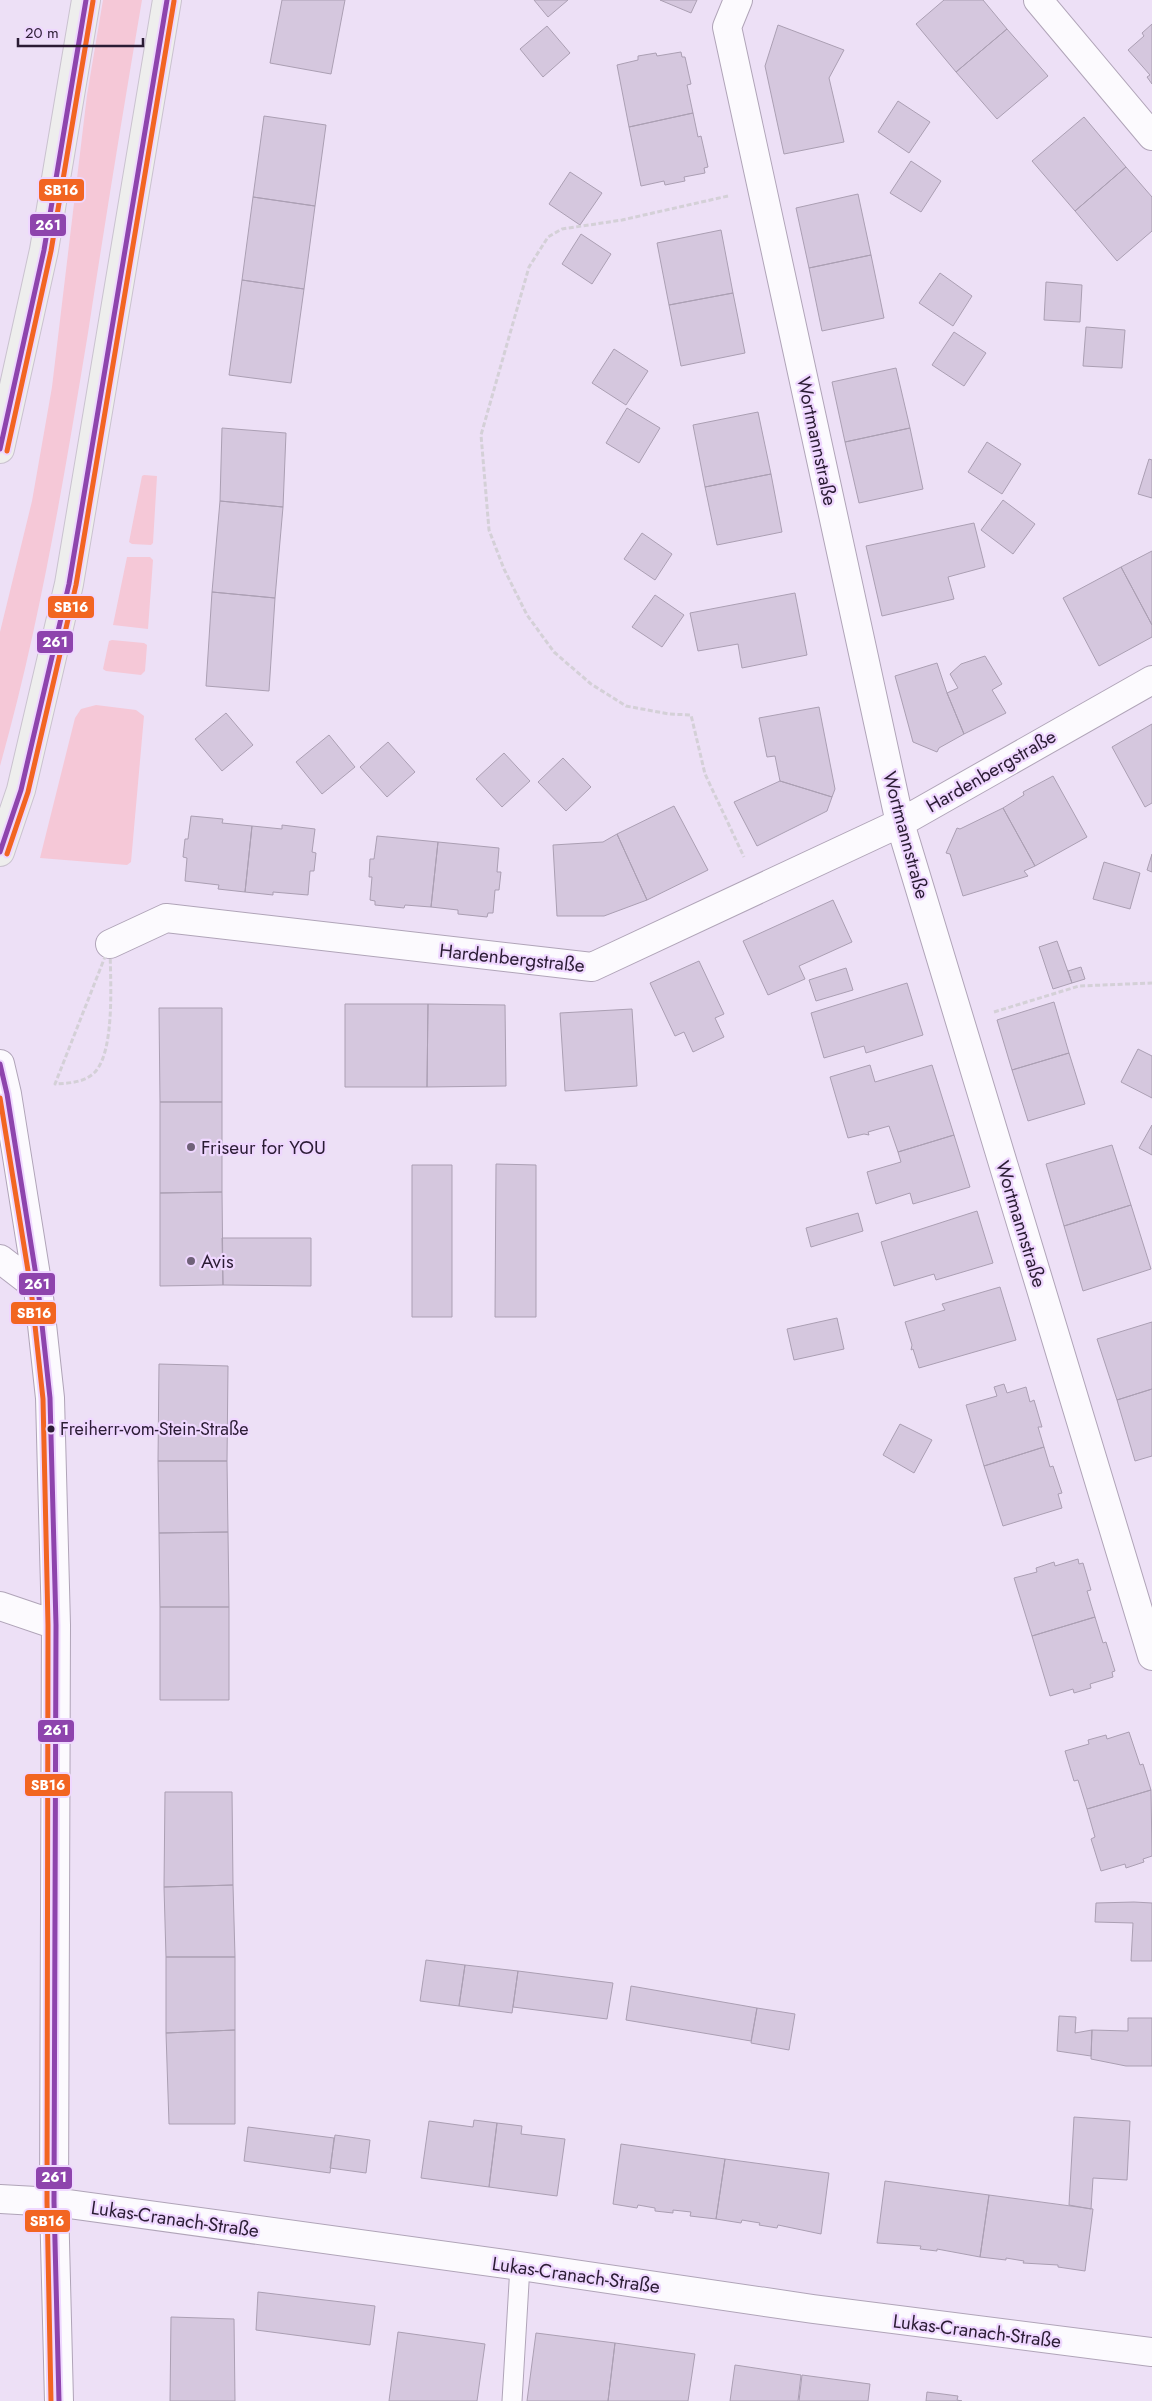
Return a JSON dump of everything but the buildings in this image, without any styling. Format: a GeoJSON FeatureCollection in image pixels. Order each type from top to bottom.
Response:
{"type":"FeatureCollection","features":[{"type":"Feature","properties":{"kind":"main road"},"geometry":{"type":"LineString","coordinates":[[0,449],[44,250],[86,0]]}},
{"type":"Feature","properties":{"kind":"main road"},"geometry":{"type":"LineString","coordinates":[[0,852],[21,790],[70,584],[167,0]]}},
{"type":"Feature","properties":{"kind":"street","name":"Wortmannstraße"},"geometry":{"type":"LineString","coordinates":[[738,0],[727,27],[900,823],[1152,1656]]}},
{"type":"Feature","properties":{"kind":"street"},"geometry":{"type":"LineString","coordinates":[[1038,0],[1152,136]]}},
{"type":"Feature","properties":{"kind":"street","name":"Hardenbergstraße"},"geometry":{"type":"LineString","coordinates":[[110,944],[166,918],[592,967],[900,823],[1152,680]]}},
{"type":"Feature","properties":{"kind":"street"},"geometry":{"type":"LineString","coordinates":[[0,1064],[7,1094],[38,1288],[50,1398],[56,1625],[54,2202],[59,2401]]}},
{"type":"Feature","properties":{"kind":"street"},"geometry":{"type":"LineString","coordinates":[[0,1259],[38,1288]]}},
{"type":"Feature","properties":{"kind":"street"},"geometry":{"type":"LineString","coordinates":[[0,1606],[56,1625]]}},
{"type":"Feature","properties":{"kind":"street","name":"Lukas-Cranach-Straße"},"geometry":{"type":"LineString","coordinates":[[0,2199],[54,2202],[520,2266],[813,2309],[1152,2352]]}},
{"type":"Feature","properties":{"kind":"lane"},"geometry":{"type":"LineString","coordinates":[[512,2401],[520,2266]]}},
{"type":"Feature","properties":{"kind":"path"},"geometry":{"type":"LineString","coordinates":[[760,889],[705,774],[691,715],[669,714],[626,706],[591,684],[554,652],[527,615],[504,569],[489,530],[481,435],[530,267],[548,237],[562,229],[622,220],[762,188]]}},
{"type":"Feature","properties":{"kind":"path"},"geometry":{"type":"LineString","coordinates":[[110,944],[109,1030],[105,1053],[94,1072],[79,1082],[55,1084],[110,944]]}},
{"type":"Feature","properties":{"kind":"path"},"geometry":{"type":"LineString","coordinates":[[960,1022],[1079,986],[1152,983]]}},
{"type":"Feature","properties":{"kind":"shaded area"},"geometry":{"type":"Polygon","coordinates":[[[103,0],[142,0],[88,333],[50,551],[27,659],[0,766],[0,632],[32,501],[52,387],[87,95],[103,0]]]}},
{"type":"Feature","properties":{"kind":"shaded area"},"geometry":{"type":"Polygon","coordinates":[[[142,476],[157,476],[153,543],[151,545],[132,544],[129,542],[142,476]]]}},
{"type":"Feature","properties":{"kind":"shaded area"},"geometry":{"type":"Polygon","coordinates":[[[127,557],[150,557],[153,560],[148,629],[113,625],[127,557]]]}},
{"type":"Feature","properties":{"kind":"shaded area"},"geometry":{"type":"Polygon","coordinates":[[[109,641],[144,643],[147,645],[145,671],[141,675],[106,671],[103,669],[109,641]]]}},
{"type":"Feature","properties":{"kind":"shaded area"},"geometry":{"type":"Polygon","coordinates":[[[96,705],[136,710],[144,716],[131,862],[127,865],[40,858],[75,718],[81,709],[96,705]]]}},
{"type":"Feature","properties":{"kind":"transit line","name":"261"},"geometry":{"type":"LineString","coordinates":[[0,449],[44,250],[86,0]]}},
{"type":"Feature","properties":{"kind":"transit line","name":"261"},"geometry":{"type":"LineString","coordinates":[[0,852],[21,790],[69,584],[167,0]]}},
{"type":"Feature","properties":{"kind":"transit line","name":"SB16"},"geometry":{"type":"LineString","coordinates":[[7,451],[51,251],[93,1]]}},
{"type":"Feature","properties":{"kind":"transit line","name":"SB16"},"geometry":{"type":"LineString","coordinates":[[7,854],[28,792],[76,585],[174,1]]}},
{"type":"Feature","properties":{"kind":"transit line","name":"261"},"geometry":{"type":"LineString","coordinates":[[0,1064],[7,1094],[38,1288],[50,1398],[56,1625],[54,2202],[59,2401]]}},
{"type":"Feature","properties":{"kind":"transit line","name":"SB16"},"geometry":{"type":"LineString","coordinates":[[0,1098],[31,1289],[43,1399],[48,1625],[47,2202],[51,2401]]}},
{"type":"Feature","properties":{"kind":"place","name":"Friseur for YOU"},"geometry":{"type":"Point","coordinates":[191,1147]}},
{"type":"Feature","properties":{"kind":"place","name":"Avis"},"geometry":{"type":"Point","coordinates":[191,1261]}},
{"type":"Feature","properties":{"kind":"place","name":"Freiherr-vom-Stein-Straße"},"geometry":{"type":"Point","coordinates":[51,1429]}}]}
